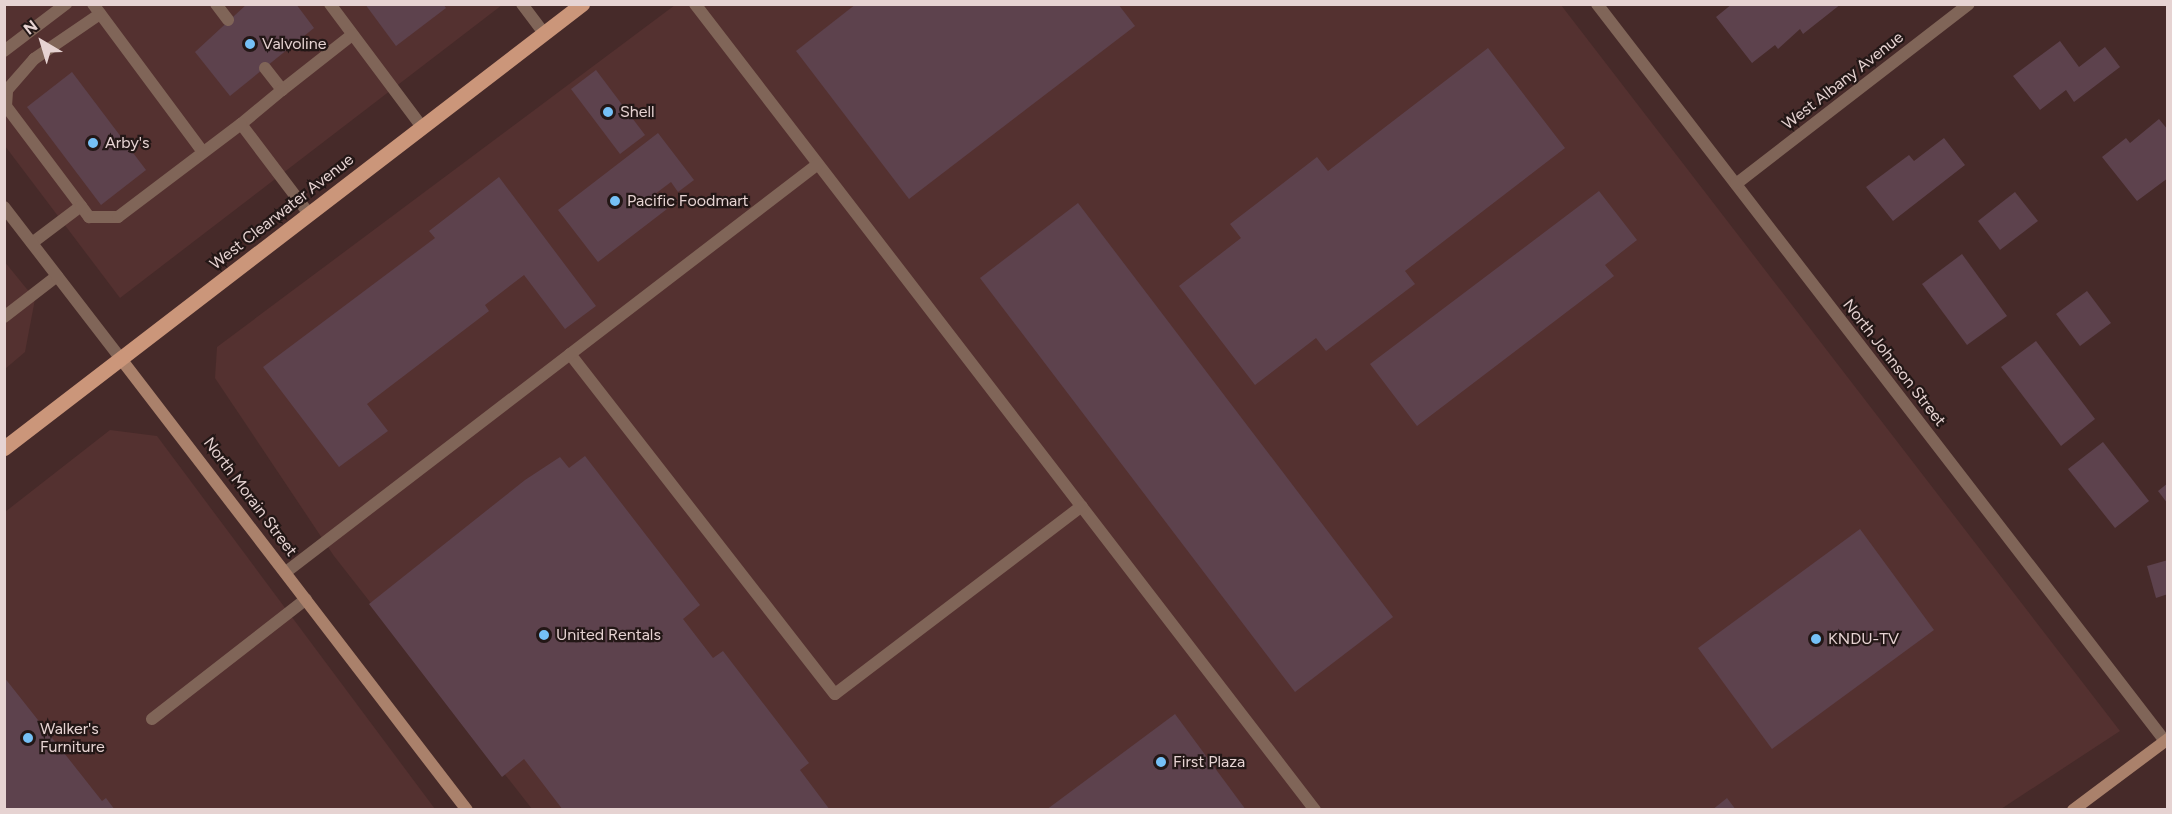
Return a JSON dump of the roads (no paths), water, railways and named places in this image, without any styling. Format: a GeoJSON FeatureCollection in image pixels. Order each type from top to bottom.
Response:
{"type":"FeatureCollection","features":[{"type":"Feature","properties":{"kind":"main road","name":"West Clearwater Avenue"},"geometry":{"type":"LineString","coordinates":[[4,448],[582,4]]}},
{"type":"Feature","properties":{"kind":"main road","name":"North Morain Street"},"geometry":{"type":"LineString","coordinates":[[121,359],[466,810]]}},
{"type":"Feature","properties":{"kind":"main road"},"geometry":{"type":"LineString","coordinates":[[2073,810],[2166,740]]}},
{"type":"Feature","properties":{"kind":"street"},"geometry":{"type":"LineString","coordinates":[[4,51],[66,4]]}},
{"type":"Feature","properties":{"kind":"street"},"geometry":{"type":"LineString","coordinates":[[216,4],[228,20]]}},
{"type":"Feature","properties":{"kind":"street"},"geometry":{"type":"LineString","coordinates":[[330,4],[422,127]]}},
{"type":"Feature","properties":{"kind":"street"},"geometry":{"type":"LineString","coordinates":[[522,4],[544,33]]}},
{"type":"Feature","properties":{"kind":"street"},"geometry":{"type":"LineString","coordinates":[[695,4],[1316,810]]}},
{"type":"Feature","properties":{"kind":"street","name":"North Johnson Street"},"geometry":{"type":"LineString","coordinates":[[1597,4],[2166,740]]}},
{"type":"Feature","properties":{"kind":"street","name":"West Albany Avenue"},"geometry":{"type":"LineString","coordinates":[[1736,184],[1970,4]]}},
{"type":"Feature","properties":{"kind":"street"},"geometry":{"type":"LineString","coordinates":[[203,152],[97,9],[34,60],[8,90],[6,106],[89,217],[118,217],[241,124],[352,35]]}},
{"type":"Feature","properties":{"kind":"street"},"geometry":{"type":"LineString","coordinates":[[265,68],[282,90]]}},
{"type":"Feature","properties":{"kind":"street"},"geometry":{"type":"LineString","coordinates":[[241,124],[309,214]]}},
{"type":"Feature","properties":{"kind":"street"},"geometry":{"type":"LineString","coordinates":[[286,572],[818,164]]}},
{"type":"Feature","properties":{"kind":"street"},"geometry":{"type":"LineString","coordinates":[[32,243],[81,206]]}},
{"type":"Feature","properties":{"kind":"street","name":"North Morain Street"},"geometry":{"type":"LineString","coordinates":[[4,207],[121,359]]}},
{"type":"Feature","properties":{"kind":"street"},"geometry":{"type":"LineString","coordinates":[[4,317],[57,276]]}},
{"type":"Feature","properties":{"kind":"street"},"geometry":{"type":"LineString","coordinates":[[570,354],[835,694],[1082,506]]}},
{"type":"Feature","properties":{"kind":"street"},"geometry":{"type":"LineString","coordinates":[[152,719],[306,599]]}},
{"type":"Feature","properties":{"kind":"place","name":"Valvoline"},"geometry":{"type":"Point","coordinates":[250,44]}},
{"type":"Feature","properties":{"kind":"place","name":"Shell"},"geometry":{"type":"Point","coordinates":[608,112]}},
{"type":"Feature","properties":{"kind":"place","name":"Arby's"},"geometry":{"type":"Point","coordinates":[93,143]}},
{"type":"Feature","properties":{"kind":"place","name":"Pacific Foodmart"},"geometry":{"type":"Point","coordinates":[615,201]}},
{"type":"Feature","properties":{"kind":"place","name":"United Rentals"},"geometry":{"type":"Point","coordinates":[544,635]}},
{"type":"Feature","properties":{"kind":"place","name":"KNDU-TV"},"geometry":{"type":"Point","coordinates":[1816,639]}},
{"type":"Feature","properties":{"kind":"place","name":"Walker's Furniture"},"geometry":{"type":"Point","coordinates":[28,738]}},
{"type":"Feature","properties":{"kind":"place","name":"First Plaza"},"geometry":{"type":"Point","coordinates":[1161,762]}}]}
